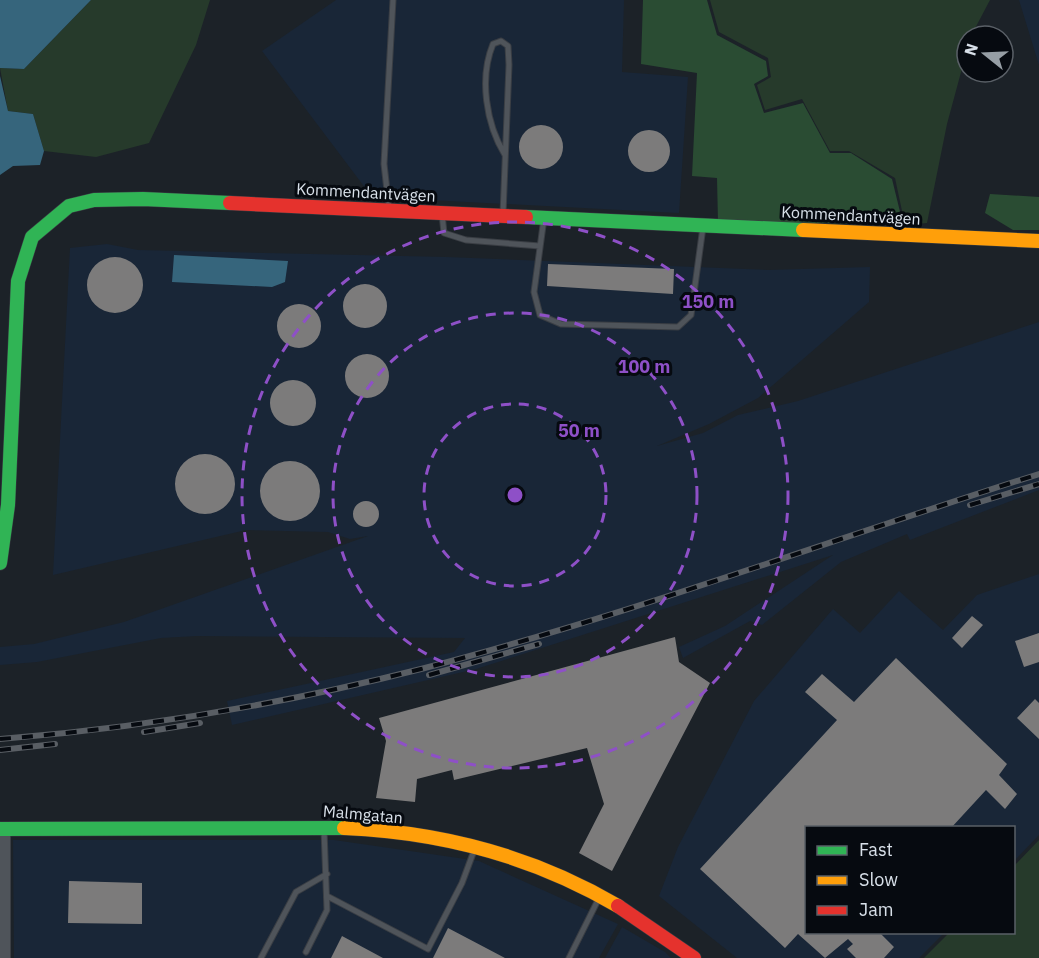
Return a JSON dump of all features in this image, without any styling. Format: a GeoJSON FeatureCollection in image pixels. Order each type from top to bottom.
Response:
{"type":"FeatureCollection","features":[{"type":"Feature","properties":{"kind":"street","name":"Kommendantvägen"},"geometry":{"type":"LineString","coordinates":[[0,563],[8,505],[18,281],[32,237],[69,206],[94,200],[143,199],[503,214],[1039,241]]}},
{"type":"Feature","properties":{"kind":"street","name":"Malmgatan"},"geometry":{"type":"LineString","coordinates":[[3,828],[324,826],[418,835],[476,846],[529,864],[600,896],[658,930],[694,958]]}},
{"type":"Feature","properties":{"kind":"street"},"geometry":{"type":"LineString","coordinates":[[3,828],[5,958]]}},
{"type":"Feature","properties":{"kind":"lane"},"geometry":{"type":"LineString","coordinates":[[389,210],[384,164],[393,0]]}},
{"type":"Feature","properties":{"kind":"lane"},"geometry":{"type":"LineString","coordinates":[[503,214],[509,65],[508,46],[501,41],[493,44],[489,54],[487,90],[492,128],[505,154]]}},
{"type":"Feature","properties":{"kind":"lane"},"geometry":{"type":"LineString","coordinates":[[441,212],[444,233],[466,240],[540,246]]}},
{"type":"Feature","properties":{"kind":"lane"},"geometry":{"type":"LineString","coordinates":[[544,216],[534,292],[540,315],[561,324],[678,327],[691,315],[703,225]]}},
{"type":"Feature","properties":{"kind":"lane"},"geometry":{"type":"LineString","coordinates":[[306,952],[327,910],[324,826]]}},
{"type":"Feature","properties":{"kind":"lane"},"geometry":{"type":"LineString","coordinates":[[327,896],[428,949],[462,883],[476,846]]}},
{"type":"Feature","properties":{"kind":"lane"},"geometry":{"type":"LineString","coordinates":[[261,958],[296,892],[327,874]]}},
{"type":"Feature","properties":{"kind":"lane"},"geometry":{"type":"LineString","coordinates":[[569,958],[600,896]]}},
{"type":"Feature","properties":{"kind":"shaded area"},"geometry":{"type":"Polygon","coordinates":[[[0,0],[91,0],[24,69],[0,68],[0,0]]]}},
{"type":"Feature","properties":{"kind":"shaded area"},"geometry":{"type":"Polygon","coordinates":[[[336,0],[624,0],[622,72],[688,77],[679,213],[372,197],[262,51],[336,0]]]}},
{"type":"Feature","properties":{"kind":"shaded area"},"geometry":{"type":"Polygon","coordinates":[[[1019,0],[1039,0],[1039,65],[1019,0]]]}},
{"type":"Feature","properties":{"kind":"shaded area"},"geometry":{"type":"Polygon","coordinates":[[[0,76],[8,111],[33,114],[44,151],[40,165],[13,166],[0,175],[0,76]]]}},
{"type":"Feature","properties":{"kind":"shaded area"},"geometry":{"type":"Polygon","coordinates":[[[107,244],[138,250],[446,257],[768,270],[870,267],[869,302],[758,398],[709,424],[657,446],[703,433],[738,415],[798,401],[1039,322],[1039,490],[910,540],[907,534],[841,562],[762,625],[750,621],[683,658],[679,647],[725,626],[833,555],[476,669],[232,725],[227,701],[454,652],[465,638],[197,636],[161,638],[37,662],[0,665],[0,647],[34,644],[124,622],[368,536],[350,539],[328,532],[246,530],[53,575],[70,248],[107,244]]]}},
{"type":"Feature","properties":{"kind":"shaded area"},"geometry":{"type":"Polygon","coordinates":[[[174,255],[288,261],[285,282],[272,287],[172,282],[174,255]]]}},
{"type":"Feature","properties":{"kind":"shaded area"},"geometry":{"type":"Polygon","coordinates":[[[1039,574],[1039,835],[1015,860],[1015,826],[805,826],[805,934],[943,934],[919,958],[737,958],[659,896],[678,847],[754,701],[833,609],[860,633],[899,591],[943,630],[977,595],[1039,574]]]}},
{"type":"Feature","properties":{"kind":"shaded area"},"geometry":{"type":"Polygon","coordinates":[[[13,840],[334,840],[479,861],[618,924],[599,958],[14,958],[13,840]]]}},
{"type":"Feature","properties":{"kind":"shaded area"},"geometry":{"type":"Polygon","coordinates":[[[622,927],[665,952],[671,958],[605,958],[622,927]]]}},
{"type":"Feature","properties":{"kind":"green space"},"geometry":{"type":"Polygon","coordinates":[[[91,0],[210,0],[196,45],[149,143],[96,157],[44,151],[33,114],[8,111],[0,68],[24,69],[91,0]]]}},
{"type":"Feature","properties":{"kind":"green space"},"geometry":{"type":"Polygon","coordinates":[[[643,0],[707,0],[717,35],[766,61],[768,76],[754,84],[764,113],[803,103],[830,153],[851,153],[892,179],[903,224],[718,222],[717,178],[692,176],[697,73],[641,64],[643,0]]]}},
{"type":"Feature","properties":{"kind":"green space"},"geometry":{"type":"Polygon","coordinates":[[[710,0],[990,0],[977,24],[955,24],[955,84],[958,84],[947,124],[927,223],[905,225],[895,178],[849,151],[830,151],[802,99],[765,110],[757,85],[771,77],[768,58],[719,32],[710,0]]]}},
{"type":"Feature","properties":{"kind":"green space"},"geometry":{"type":"Polygon","coordinates":[[[990,194],[1039,197],[1039,230],[1013,230],[985,213],[990,194]]]}},
{"type":"Feature","properties":{"kind":"green space"},"geometry":{"type":"Polygon","coordinates":[[[1039,840],[1039,958],[924,958],[948,934],[1015,934],[1015,865],[1039,840]]]}},
{"type":"Feature","properties":{"kind":"building"},"geometry":{"type":"Polygon","coordinates":[[[541,125],[550,126],[557,131],[562,138],[562,156],[557,163],[550,168],[541,169],[532,168],[525,163],[520,156],[519,147],[520,138],[525,131],[532,126],[541,125]]]}},
{"type":"Feature","properties":{"kind":"building"},"geometry":{"type":"Polygon","coordinates":[[[649,130],[664,136],[670,151],[664,166],[649,172],[634,166],[628,151],[634,136],[649,130]]]}},
{"type":"Feature","properties":{"kind":"building"},"geometry":{"type":"Polygon","coordinates":[[[115,257],[135,265],[143,285],[135,305],[115,313],[95,305],[87,285],[95,265],[115,257]]]}},
{"type":"Feature","properties":{"kind":"building"},"geometry":{"type":"Polygon","coordinates":[[[548,264],[674,269],[673,294],[547,286],[548,264]]]}},
{"type":"Feature","properties":{"kind":"building"},"geometry":{"type":"Polygon","coordinates":[[[365,284],[380,291],[387,306],[380,321],[365,328],[350,321],[343,306],[350,291],[365,284]]]}},
{"type":"Feature","properties":{"kind":"building"},"geometry":{"type":"Polygon","coordinates":[[[299,304],[314,311],[321,326],[314,341],[299,348],[284,341],[277,326],[284,311],[299,304]]]}},
{"type":"Feature","properties":{"kind":"building"},"geometry":{"type":"Polygon","coordinates":[[[367,354],[382,361],[389,376],[382,391],[367,398],[352,391],[345,376],[352,361],[367,354]]]}},
{"type":"Feature","properties":{"kind":"building"},"geometry":{"type":"Polygon","coordinates":[[[293,380],[302,381],[309,387],[315,394],[315,412],[309,419],[302,425],[293,426],[284,425],[277,419],[271,412],[270,403],[271,394],[277,387],[284,381],[293,380]]]}},
{"type":"Feature","properties":{"kind":"building"},"geometry":{"type":"Polygon","coordinates":[[[199,454],[211,454],[222,459],[230,467],[235,484],[233,496],[222,509],[211,514],[199,514],[188,509],[180,501],[175,490],[175,478],[180,467],[188,459],[199,454]]]}},
{"type":"Feature","properties":{"kind":"building"},"geometry":{"type":"Polygon","coordinates":[[[284,461],[296,461],[307,466],[315,474],[320,491],[318,503],[307,516],[296,521],[284,521],[273,516],[265,508],[260,497],[260,485],[265,474],[273,466],[284,461]]]}},
{"type":"Feature","properties":{"kind":"building"},"geometry":{"type":"Polygon","coordinates":[[[366,501],[375,505],[379,514],[375,523],[366,527],[357,523],[353,514],[357,505],[366,501]]]}},
{"type":"Feature","properties":{"kind":"building"},"geometry":{"type":"Polygon","coordinates":[[[972,616],[983,625],[962,648],[952,638],[972,616]]]}},
{"type":"Feature","properties":{"kind":"building"},"geometry":{"type":"Polygon","coordinates":[[[1039,633],[1039,662],[1024,667],[1015,641],[1039,633]]]}},
{"type":"Feature","properties":{"kind":"building"},"geometry":{"type":"Polygon","coordinates":[[[675,637],[679,662],[710,683],[612,871],[579,853],[604,804],[587,748],[454,780],[452,770],[417,779],[415,802],[376,798],[386,741],[379,718],[675,637]]]}},
{"type":"Feature","properties":{"kind":"building"},"geometry":{"type":"Polygon","coordinates":[[[896,658],[1007,764],[999,775],[1017,794],[1005,809],[986,790],[953,826],[805,826],[805,934],[881,934],[894,947],[884,958],[856,958],[847,949],[853,944],[848,939],[825,958],[798,934],[785,948],[700,869],[837,720],[805,692],[822,674],[854,702],[896,658]]]}},
{"type":"Feature","properties":{"kind":"building"},"geometry":{"type":"Polygon","coordinates":[[[1035,699],[1039,703],[1039,739],[1017,718],[1035,699]]]}},
{"type":"Feature","properties":{"kind":"building"},"geometry":{"type":"Polygon","coordinates":[[[69,881],[142,883],[142,924],[68,923],[69,881]]]}},
{"type":"Feature","properties":{"kind":"building"},"geometry":{"type":"Polygon","coordinates":[[[448,928],[505,958],[433,958],[448,928]]]}},
{"type":"Feature","properties":{"kind":"building"},"geometry":{"type":"Polygon","coordinates":[[[342,936],[383,958],[331,958],[342,936]]]}},
{"type":"Feature","properties":{"kind":"railway"},"geometry":{"type":"LineString","coordinates":[[0,739],[106,728],[212,713],[317,693],[421,669],[654,601],[1039,474]]}},
{"type":"Feature","properties":{"kind":"railway"},"geometry":{"type":"LineString","coordinates":[[970,505],[1039,484]]}},
{"type":"Feature","properties":{"kind":"railway"},"geometry":{"type":"LineString","coordinates":[[429,675],[539,644]]}},
{"type":"Feature","properties":{"kind":"railway"},"geometry":{"type":"LineString","coordinates":[[144,732],[200,723]]}},
{"type":"Feature","properties":{"kind":"railway"},"geometry":{"type":"LineString","coordinates":[[0,750],[55,744]]}},
{"type":"Feature","properties":{"kind":"traffic: fast"},"geometry":{"type":"LineString","coordinates":[[0,563],[8,505],[18,281],[32,237],[69,206],[94,200],[143,199],[230,203]]}},
{"type":"Feature","properties":{"kind":"traffic: fast"},"geometry":{"type":"LineString","coordinates":[[526,217],[803,230]]}},
{"type":"Feature","properties":{"kind":"traffic: fast"},"geometry":{"type":"LineString","coordinates":[[0,829],[344,828]]}},
{"type":"Feature","properties":{"kind":"traffic: slow"},"geometry":{"type":"LineString","coordinates":[[803,230],[1039,241]]}},
{"type":"Feature","properties":{"kind":"traffic: slow"},"geometry":{"type":"LineString","coordinates":[[344,828],[416,835],[485,850],[553,873],[618,906]]}},
{"type":"Feature","properties":{"kind":"traffic: jam"},"geometry":{"type":"LineString","coordinates":[[230,203],[526,217]]}},
{"type":"Feature","properties":{"kind":"traffic: jam"},"geometry":{"type":"LineString","coordinates":[[618,906],[694,958]]}}]}
